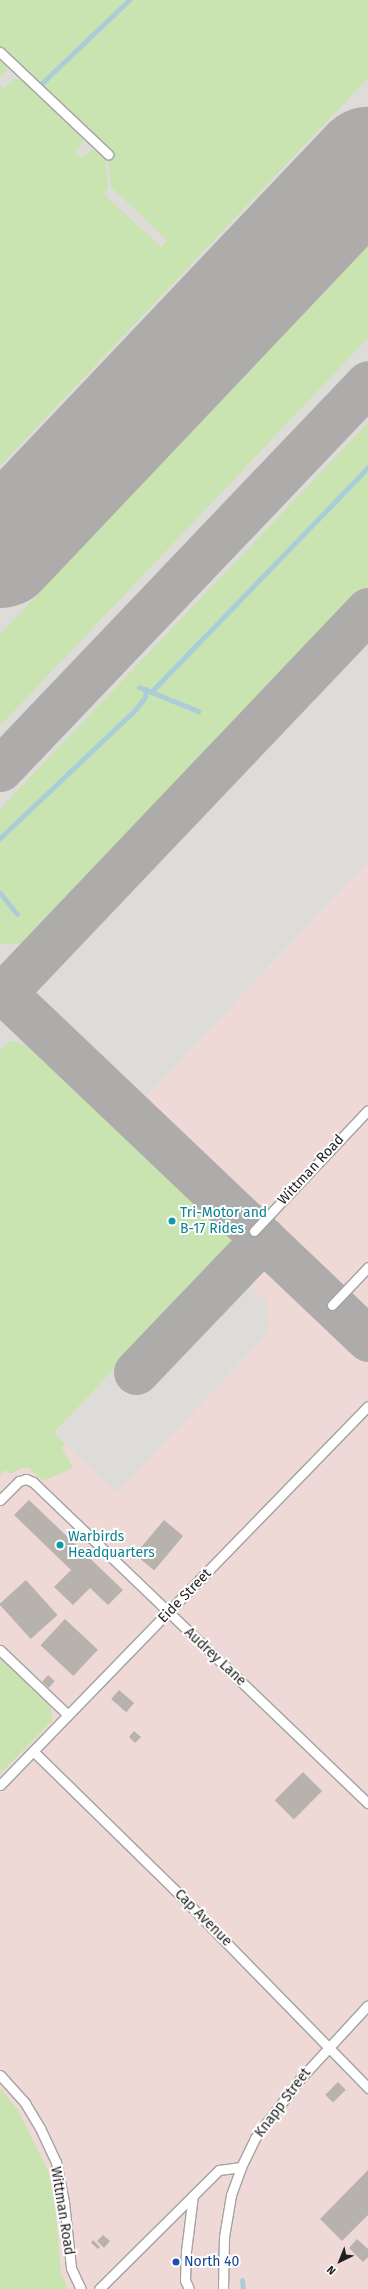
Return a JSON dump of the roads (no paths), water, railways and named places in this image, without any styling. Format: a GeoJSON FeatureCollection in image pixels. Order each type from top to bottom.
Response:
{"type":"FeatureCollection","features":[{"type":"Feature","properties":{"kind":"lane"},"geometry":{"type":"LineString","coordinates":[[0,52],[108,154]]}},
{"type":"Feature","properties":{"kind":"lane","name":"Wittman Road"},"geometry":{"type":"LineString","coordinates":[[254,1231],[368,1110]]}},
{"type":"Feature","properties":{"kind":"lane"},"geometry":{"type":"LineString","coordinates":[[332,1305],[368,1267]]}},
{"type":"Feature","properties":{"kind":"lane","name":"Eide Street"},"geometry":{"type":"LineString","coordinates":[[0,1785],[368,1406]]}},
{"type":"Feature","properties":{"kind":"lane","name":"Audrey Lane"},"geometry":{"type":"LineString","coordinates":[[0,1500],[23,1480],[34,1482],[168,1613],[368,1803]]}},
{"type":"Feature","properties":{"kind":"lane"},"geometry":{"type":"LineString","coordinates":[[0,1650],[68,1715]]}},
{"type":"Feature","properties":{"kind":"lane","name":"Cap Avenue"},"geometry":{"type":"LineString","coordinates":[[33,1751],[175,1890],[368,2088]]}},
{"type":"Feature","properties":{"kind":"lane","name":"Knapp Street"},"geometry":{"type":"LineString","coordinates":[[224,2289],[224,2237],[231,2195],[241,2167],[269,2116],[328,2046],[368,2005]]}},
{"type":"Feature","properties":{"kind":"lane","name":"Wittman Road"},"geometry":{"type":"LineString","coordinates":[[0,2075],[25,2103],[40,2128],[56,2162],[64,2202],[71,2268],[81,2289]]}},
{"type":"Feature","properties":{"kind":"lane"},"geometry":{"type":"LineString","coordinates":[[99,2289],[219,2170],[241,2167]]}},
{"type":"Feature","properties":{"kind":"lane"},"geometry":{"type":"LineString","coordinates":[[189,2289],[186,2280],[186,2251],[193,2195]]}},
{"type":"Feature","properties":{"kind":"waterway"},"geometry":{"type":"LineString","coordinates":[[41,84],[129,0]]}},
{"type":"Feature","properties":{"kind":"waterway"},"geometry":{"type":"LineString","coordinates":[[151,692],[368,467]]}},
{"type":"Feature","properties":{"kind":"waterway"},"geometry":{"type":"LineString","coordinates":[[139,687],[198,711]]}},
{"type":"Feature","properties":{"kind":"waterway"},"geometry":{"type":"LineString","coordinates":[[0,838],[135,710],[145,697],[146,689]]}},
{"type":"Feature","properties":{"kind":"waterway"},"geometry":{"type":"LineString","coordinates":[[0,893],[17,914]]}},
{"type":"Feature","properties":{"kind":"waterway"},"geometry":{"type":"LineString","coordinates":[[242,2280],[243,2289]]}},
{"type":"Feature","properties":{"kind":"place","name":"Tri-Motor and B-17 Rides"},"geometry":{"type":"Point","coordinates":[172,1221]}},
{"type":"Feature","properties":{"kind":"place","name":"Warbirds Headquarters"},"geometry":{"type":"Point","coordinates":[60,1545]}},
{"type":"Feature","properties":{"kind":"place","name":"North 40"},"geometry":{"type":"Point","coordinates":[176,2262]}}]}
